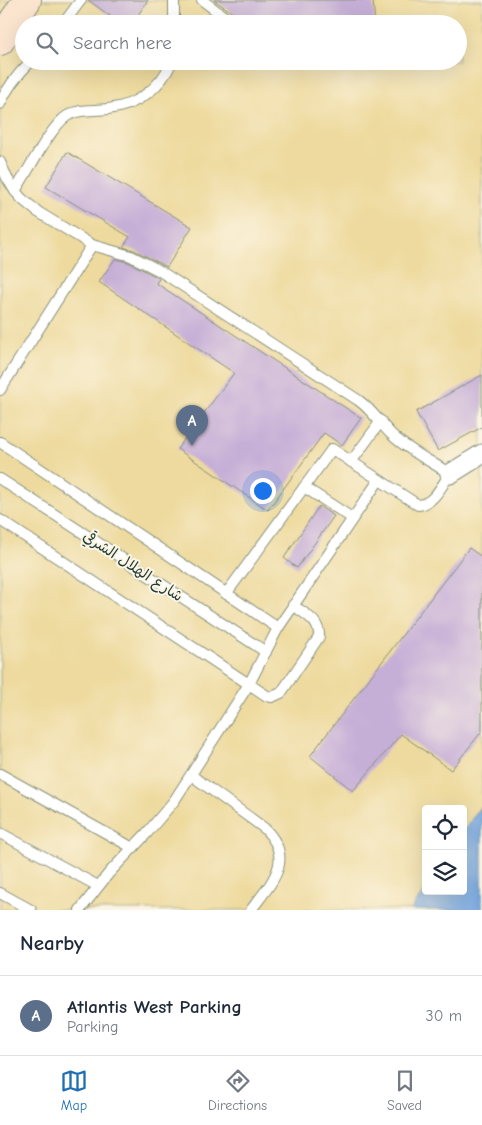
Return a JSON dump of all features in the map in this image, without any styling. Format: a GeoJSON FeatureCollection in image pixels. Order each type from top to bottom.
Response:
{"type":"FeatureCollection","features":[{"type":"Feature","properties":{"kind":"main road"},"geometry":{"type":"LineString","coordinates":[[17,15],[27,0]]}},
{"type":"Feature","properties":{"kind":"main road"},"geometry":{"type":"LineString","coordinates":[[0,41],[15,18]]}},
{"type":"Feature","properties":{"kind":"street"},"geometry":{"type":"LineString","coordinates":[[450,474],[482,454]]}},
{"type":"Feature","properties":{"kind":"lane"},"geometry":{"type":"LineString","coordinates":[[69,15],[80,0]]}},
{"type":"Feature","properties":{"kind":"lane"},"geometry":{"type":"LineString","coordinates":[[174,0],[174,15]]}},
{"type":"Feature","properties":{"kind":"lane"},"geometry":{"type":"LineString","coordinates":[[202,0],[222,15]]}},
{"type":"Feature","properties":{"kind":"lane"},"geometry":{"type":"LineString","coordinates":[[0,104],[14,78],[22,70]]}},
{"type":"Feature","properties":{"kind":"lane"},"geometry":{"type":"LineString","coordinates":[[15,191],[61,121],[77,111],[109,109],[134,102],[156,86],[168,70]]}},
{"type":"Feature","properties":{"kind":"lane"},"geometry":{"type":"LineString","coordinates":[[0,162],[15,191],[38,212],[92,245],[131,256],[160,271],[358,400],[381,420],[398,440],[450,474],[430,502],[418,505],[332,449],[226,594]]}},
{"type":"Feature","properties":{"kind":"lane"},"geometry":{"type":"LineString","coordinates":[[0,390],[92,245]]}},
{"type":"Feature","properties":{"kind":"lane"},"geometry":{"type":"LineString","coordinates":[[351,462],[381,420]]}},
{"type":"Feature","properties":{"kind":"lane"},"geometry":{"type":"LineString","coordinates":[[0,442],[278,628]]}},
{"type":"Feature","properties":{"kind":"lane","name":"شارع الهلال الشرقي"},"geometry":{"type":"LineString","coordinates":[[0,479],[266,652]]}},
{"type":"Feature","properties":{"kind":"lane"},"geometry":{"type":"LineString","coordinates":[[80,910],[98,886],[161,817],[191,775],[249,684],[278,628],[379,480]]}},
{"type":"Feature","properties":{"kind":"lane"},"geometry":{"type":"LineString","coordinates":[[304,487],[352,518]]}},
{"type":"Feature","properties":{"kind":"lane"},"geometry":{"type":"LineString","coordinates":[[0,520],[266,696],[272,697],[282,693],[316,642],[319,630],[317,624],[293,605]]}},
{"type":"Feature","properties":{"kind":"lane"},"geometry":{"type":"LineString","coordinates":[[0,774],[133,848]]}},
{"type":"Feature","properties":{"kind":"lane"},"geometry":{"type":"LineString","coordinates":[[191,775],[264,828],[273,837],[279,848],[280,861],[277,874],[251,910]]}},
{"type":"Feature","properties":{"kind":"lane"},"geometry":{"type":"LineString","coordinates":[[0,833],[98,886]]}},
{"type":"Feature","properties":{"kind":"lane"},"geometry":{"type":"LineString","coordinates":[[0,893],[31,910]]}},
{"type":"Feature","properties":{"kind":"sand"},"geometry":{"type":"Polygon","coordinates":[[[0,0],[482,0],[482,804],[467,826],[467,805],[422,805],[422,894],[411,910],[0,910],[0,0]]]}},
{"type":"Feature","properties":{"kind":"water"},"geometry":{"type":"Polygon","coordinates":[[[482,804],[482,910],[411,910],[422,894],[467,895],[467,826],[482,804]]]}},
{"type":"Feature","properties":{"kind":"building"},"geometry":{"type":"Polygon","coordinates":[[[88,0],[148,0],[138,15],[109,15],[88,0]]]}},
{"type":"Feature","properties":{"kind":"building"},"geometry":{"type":"Polygon","coordinates":[[[214,0],[373,0],[374,15],[236,15],[214,0]]]}},
{"type":"Feature","properties":{"kind":"building"},"geometry":{"type":"Polygon","coordinates":[[[67,152],[192,227],[167,267],[134,250],[123,247],[130,237],[46,187],[67,152]]]}},
{"type":"Feature","properties":{"kind":"building"},"geometry":{"type":"Polygon","coordinates":[[[115,259],[128,262],[157,277],[159,279],[156,283],[361,418],[342,445],[324,433],[268,510],[177,449],[234,373],[99,282],[115,259]]]}},
{"type":"Feature","properties":{"kind":"building"},"geometry":{"type":"Polygon","coordinates":[[[482,375],[482,427],[438,451],[416,412],[482,375]]]}},
{"type":"Feature","properties":{"kind":"building"},"geometry":{"type":"Polygon","coordinates":[[[319,506],[334,516],[297,568],[284,558],[319,506]]]}},
{"type":"Feature","properties":{"kind":"building"},"geometry":{"type":"Polygon","coordinates":[[[469,548],[482,557],[482,731],[451,770],[401,734],[353,791],[310,756],[469,548]]]}},
{"type":"Feature","properties":{"kind":"place","name":"Atlantis West Parking"},"geometry":{"type":"Point","coordinates":[192,446]}}]}
